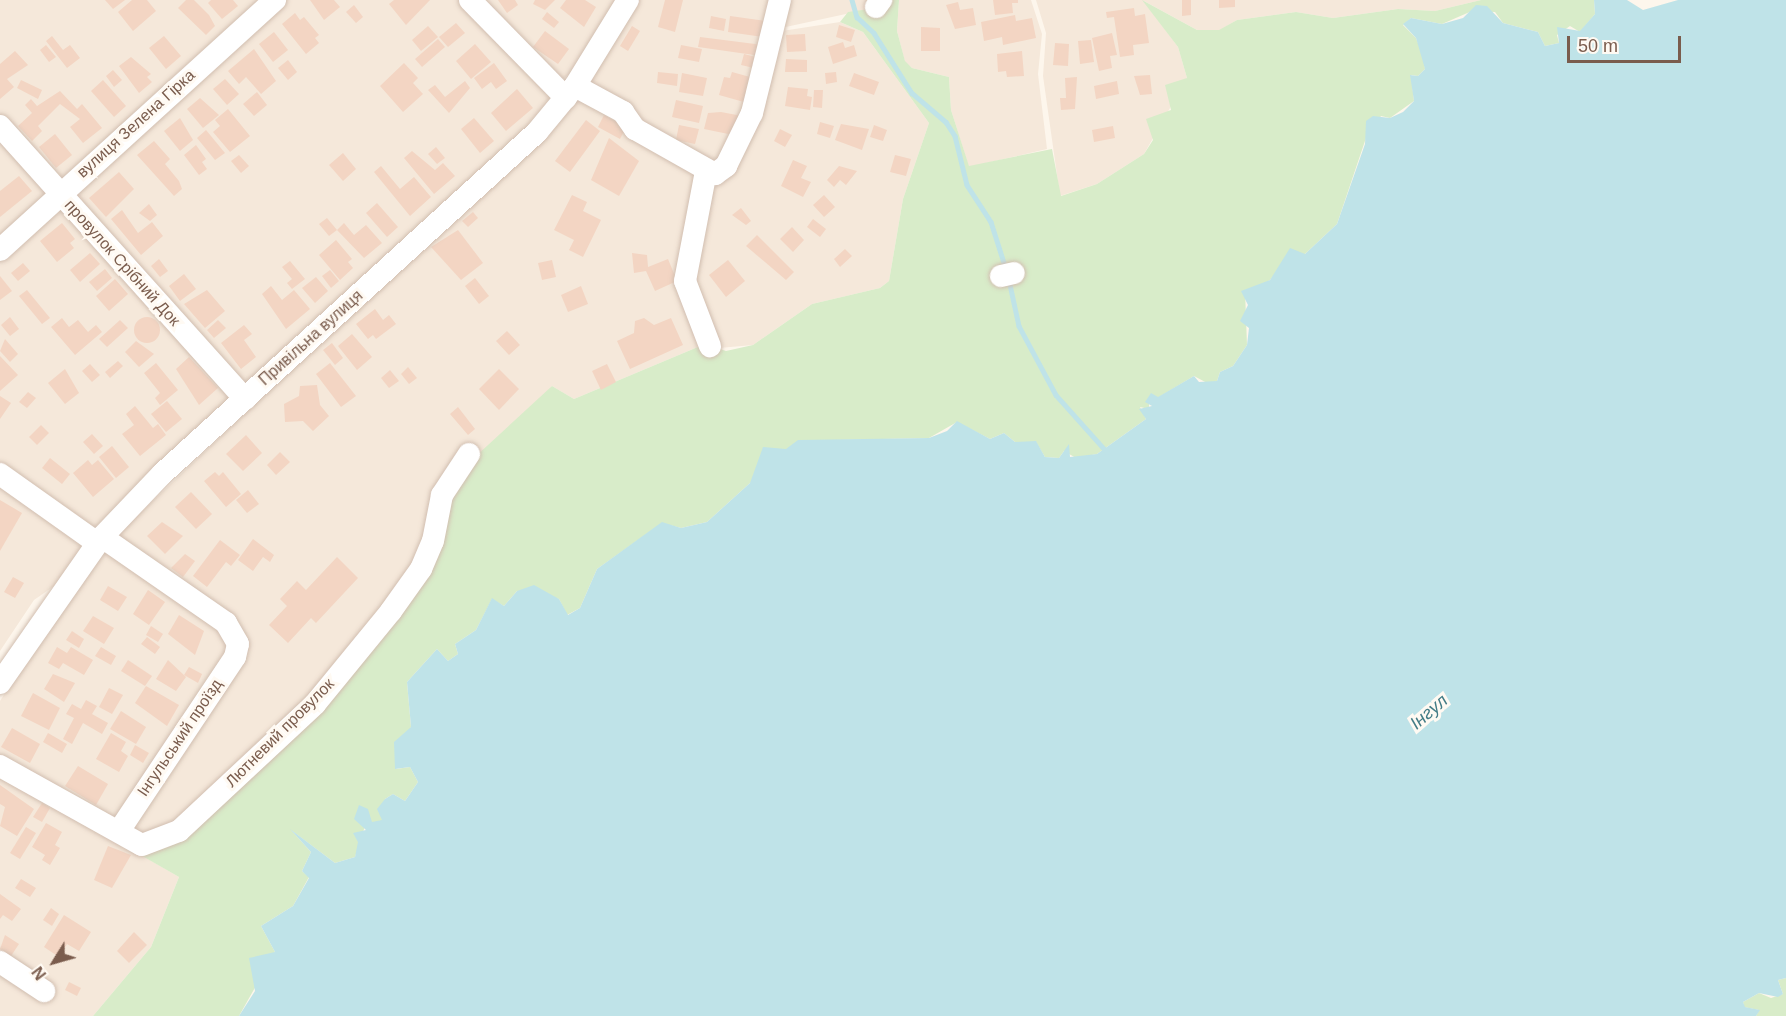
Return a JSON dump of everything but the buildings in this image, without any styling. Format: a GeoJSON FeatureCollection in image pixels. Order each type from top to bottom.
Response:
{"type":"FeatureCollection","features":[{"type":"Feature","properties":{"kind":"street","name":"вулиця Зелена Гірка"},"geometry":{"type":"LineString","coordinates":[[0,250],[275,0]]}},
{"type":"Feature","properties":{"kind":"street"},"geometry":{"type":"LineString","coordinates":[[470,0],[570,92],[623,112],[635,129],[715,174],[726,166],[740,144],[765,71],[780,0]]}},
{"type":"Feature","properties":{"kind":"street","name":"Привільна вулиця"},"geometry":{"type":"LineString","coordinates":[[0,683],[100,540],[244,399],[537,132],[570,92],[627,0]]}},
{"type":"Feature","properties":{"kind":"street","name":"провулок Срібний Док"},"geometry":{"type":"LineString","coordinates":[[0,126],[244,399]]}},
{"type":"Feature","properties":{"kind":"street"},"geometry":{"type":"LineString","coordinates":[[706,171],[685,281],[710,346]]}},
{"type":"Feature","properties":{"kind":"street","name":"Лютневий провулок"},"geometry":{"type":"LineString","coordinates":[[0,766],[142,845],[179,831],[315,704],[421,569],[433,541],[442,495],[469,454]]}},
{"type":"Feature","properties":{"kind":"street"},"geometry":{"type":"LineString","coordinates":[[0,474],[100,540]]}},
{"type":"Feature","properties":{"kind":"street","name":"Інгульський проїзд"},"geometry":{"type":"LineString","coordinates":[[100,540],[226,623],[238,644],[235,657],[119,831]]}},
{"type":"Feature","properties":{"kind":"street"},"geometry":{"type":"LineString","coordinates":[[0,962],[44,991]]}},
{"type":"Feature","properties":{"kind":"shaded area"},"geometry":{"type":"Polygon","coordinates":[[[0,0],[266,0],[65,182],[0,121],[0,0]]]}},
{"type":"Feature","properties":{"kind":"shaded area"},"geometry":{"type":"Polygon","coordinates":[[[282,0],[465,0],[548,90],[550,100],[544,113],[249,383],[241,384],[76,205],[75,184],[282,0]]]}},
{"type":"Feature","properties":{"kind":"shaded area"},"geometry":{"type":"Polygon","coordinates":[[[474,0],[616,0],[571,73],[561,80],[474,0]]]}},
{"type":"Feature","properties":{"kind":"shaded area"},"geometry":{"type":"Polygon","coordinates":[[[637,0],[778,0],[762,71],[717,168],[638,125],[589,80],[637,0]]]}},
{"type":"Feature","properties":{"kind":"shaded area"},"geometry":{"type":"Polygon","coordinates":[[[784,0],[879,0],[869,9],[781,28],[784,0]]]}},
{"type":"Feature","properties":{"kind":"shaded area"},"geometry":{"type":"Polygon","coordinates":[[[899,0],[1031,0],[1042,34],[1038,74],[1047,149],[969,167],[951,110],[949,77],[912,68],[905,62],[897,31],[899,0]]]}},
{"type":"Feature","properties":{"kind":"shaded area"},"geometry":{"type":"Polygon","coordinates":[[[1036,0],[1481,0],[1435,11],[1398,9],[1333,18],[1296,12],[1237,20],[1220,30],[1197,30],[1144,1],[1178,47],[1187,78],[1144,154],[1097,184],[1060,196],[1043,76],[1046,33],[1036,0]]]}},
{"type":"Feature","properties":{"kind":"shaded area"},"geometry":{"type":"Polygon","coordinates":[[[840,22],[863,32],[929,123],[903,199],[889,281],[880,288],[812,304],[753,345],[719,348],[689,276],[700,204],[731,170],[782,31],[840,22]]]}},
{"type":"Feature","properties":{"kind":"shaded area"},"geometry":{"type":"Polygon","coordinates":[[[584,98],[699,176],[681,279],[705,344],[574,399],[552,386],[429,542],[339,670],[161,837],[123,829],[241,645],[118,534],[575,101],[584,98]]]}},
{"type":"Feature","properties":{"kind":"shaded area"},"geometry":{"type":"Polygon","coordinates":[[[0,132],[52,194],[0,246],[0,132]]]}},
{"type":"Feature","properties":{"kind":"shaded area"},"geometry":{"type":"Polygon","coordinates":[[[60,204],[234,396],[94,528],[0,466],[0,255],[60,204]]]}},
{"type":"Feature","properties":{"kind":"shaded area"},"geometry":{"type":"Polygon","coordinates":[[[0,485],[82,546],[57,584],[34,600],[0,651],[0,485]]]}},
{"type":"Feature","properties":{"kind":"shaded area"},"geometry":{"type":"Polygon","coordinates":[[[107,549],[224,625],[235,645],[128,811],[109,821],[0,761],[0,701],[70,593],[107,549]]]}},
{"type":"Feature","properties":{"kind":"shaded area"},"geometry":{"type":"Polygon","coordinates":[[[0,773],[179,877],[151,947],[93,1016],[0,1016],[0,773]]]}},
{"type":"Feature","properties":{"kind":"green space"},"geometry":{"type":"Polygon","coordinates":[[[879,0],[899,0],[897,31],[905,61],[912,68],[949,77],[951,110],[969,166],[1052,149],[1061,196],[1097,184],[1144,154],[1153,140],[1146,119],[1171,110],[1165,85],[1187,78],[1178,47],[1142,0],[1197,30],[1219,30],[1237,20],[1296,12],[1333,18],[1398,9],[1435,11],[1481,0],[1594,0],[1595,14],[1580,32],[1570,26],[1557,35],[1559,43],[1545,46],[1538,32],[1503,23],[1495,12],[1472,11],[1442,24],[1411,18],[1403,25],[1416,38],[1424,59],[1425,69],[1418,76],[1411,75],[1414,101],[1390,118],[1381,116],[1366,138],[1337,224],[1305,254],[1287,258],[1270,280],[1253,290],[1245,290],[1247,345],[1233,366],[1220,372],[1217,381],[1209,384],[1194,376],[1149,403],[1149,409],[1140,407],[1146,419],[1097,454],[1076,458],[1064,451],[1059,458],[1045,457],[1036,442],[1015,442],[1004,433],[990,439],[957,422],[929,438],[836,440],[750,483],[707,522],[681,528],[662,523],[597,569],[580,608],[567,615],[559,599],[517,591],[504,606],[492,599],[476,630],[455,644],[458,654],[448,661],[437,649],[407,682],[411,727],[396,769],[410,767],[418,782],[405,801],[393,794],[385,799],[382,821],[365,826],[355,857],[335,863],[291,830],[311,852],[302,871],[309,877],[293,906],[261,926],[275,952],[239,1016],[93,1016],[151,947],[179,877],[137,853],[312,701],[429,542],[475,457],[552,386],[574,399],[705,344],[726,351],[753,345],[812,304],[880,288],[889,281],[903,199],[929,123],[863,32],[840,22],[848,12],[869,9],[879,0]]]}},
{"type":"Feature","properties":{"kind":"green space"},"geometry":{"type":"Polygon","coordinates":[[[1786,978],[1786,1016],[1756,1016],[1759,1010],[1744,1007],[1743,1002],[1759,993],[1771,998],[1783,994],[1778,980],[1786,978]]]}},
{"type":"Feature","properties":{"kind":"water","name":"Інгул"},"geometry":{"type":"Polygon","coordinates":[[[1594,0],[1627,0],[1643,10],[1678,0],[1786,0],[1786,978],[1778,980],[1783,994],[1778,997],[1759,993],[1743,1002],[1745,1007],[1760,1010],[1756,1016],[239,1016],[255,991],[249,958],[275,952],[261,926],[293,906],[309,878],[302,871],[311,852],[290,829],[335,863],[355,857],[358,842],[353,833],[366,830],[354,819],[359,805],[368,809],[372,822],[382,820],[377,809],[385,799],[393,794],[405,801],[418,782],[410,767],[395,769],[394,742],[411,727],[407,682],[437,649],[448,661],[458,654],[455,644],[476,630],[492,598],[504,606],[517,591],[534,585],[559,599],[568,615],[580,608],[597,569],[662,522],[681,528],[707,522],[750,483],[763,447],[786,449],[798,440],[929,438],[947,431],[957,421],[990,439],[1004,433],[1015,442],[1036,441],[1045,457],[1059,458],[1069,444],[1070,457],[1097,454],[1146,419],[1139,409],[1152,406],[1145,402],[1151,393],[1158,397],[1194,376],[1199,382],[1217,381],[1220,372],[1233,366],[1247,345],[1249,328],[1240,321],[1248,305],[1241,291],[1270,280],[1290,248],[1305,254],[1337,224],[1365,144],[1366,121],[1373,116],[1390,118],[1403,112],[1414,101],[1410,75],[1418,76],[1425,69],[1416,38],[1403,24],[1411,18],[1442,24],[1463,18],[1476,5],[1487,6],[1503,23],[1538,32],[1545,46],[1559,43],[1557,27],[1580,31],[1595,14],[1594,0]]]}},
{"type":"Feature","properties":{"kind":"waterway"},"geometry":{"type":"LineString","coordinates":[[852,0],[857,17],[874,33],[912,93],[946,122],[955,136],[967,185],[991,222],[1006,269]]}},
{"type":"Feature","properties":{"kind":"waterway"},"geometry":{"type":"LineString","coordinates":[[1009,280],[1019,326],[1056,395],[1107,452]]}}]}
